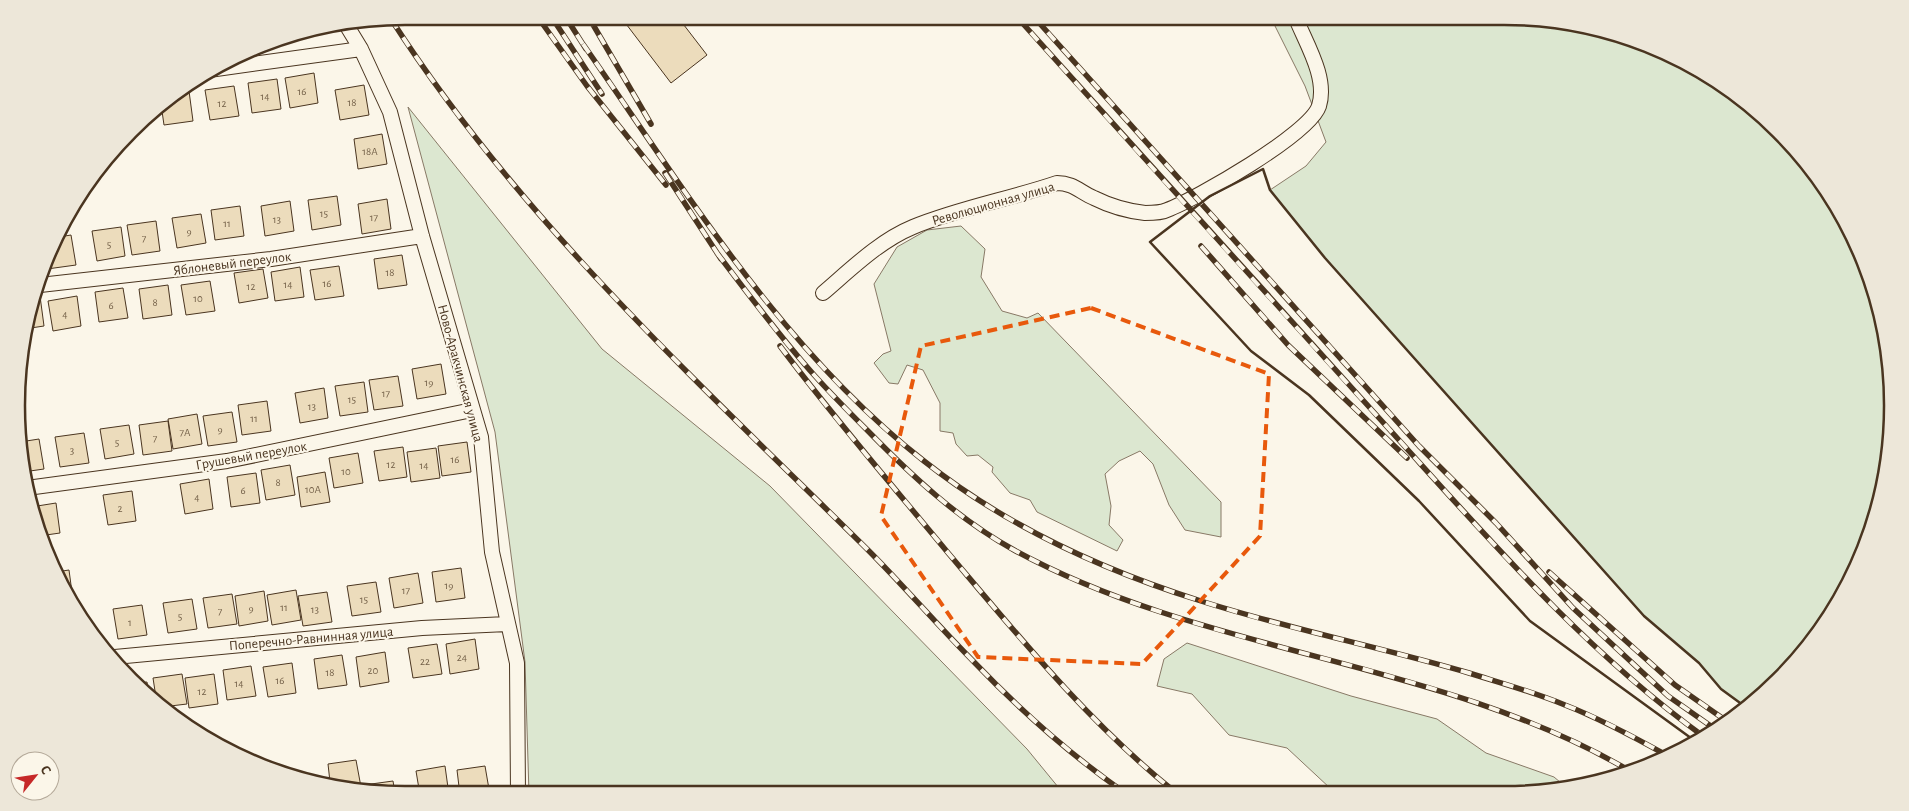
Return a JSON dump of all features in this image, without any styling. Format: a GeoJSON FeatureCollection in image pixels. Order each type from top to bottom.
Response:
{"type":"FeatureCollection","features":[{"type":"Feature","properties":{"kind":"street","name":"Революционная улица"},"geometry":{"type":"LineString","coordinates":[[823,293],[897,235],[913,227],[1057,183],[1070,183],[1093,198],[1122,209],[1146,213],[1165,212],[1184,203],[1246,167],[1302,128],[1319,108],[1320,93],[1317,71],[1299,25]]}},
{"type":"Feature","properties":{"kind":"street","name":"Ново-Аракчинская улица"},"geometry":{"type":"LineString","coordinates":[[349,29],[361,49],[390,112],[422,236],[481,437],[492,552],[516,663],[518,786]]}},
{"type":"Feature","properties":{"kind":"street"},"geometry":{"type":"LineString","coordinates":[[232,67],[361,49]]}},
{"type":"Feature","properties":{"kind":"street","name":"Яблоневый переулок"},"geometry":{"type":"LineString","coordinates":[[45,284],[271,259],[422,236]]}},
{"type":"Feature","properties":{"kind":"street","name":"Грушевый переулок"},"geometry":{"type":"LineString","coordinates":[[34,487],[227,461],[472,410]]}},
{"type":"Feature","properties":{"kind":"street","name":"Поперечно-Равнинная улица"},"geometry":{"type":"LineString","coordinates":[[120,657],[422,628],[507,624]]}},
{"type":"Feature","properties":{"kind":"highlighted area"},"geometry":{"type":"Polygon","coordinates":[[[1091,308],[1269,374],[1260,536],[1142,664],[978,657],[881,516],[921,346],[1091,308]]]}},
{"type":"Feature","properties":{"kind":"green space"},"geometry":{"type":"Polygon","coordinates":[[[1274,25],[1504,25],[1553,28],[1578,32],[1626,45],[1649,54],[1672,64],[1715,89],[1773,136],[1820,194],[1845,237],[1855,260],[1864,283],[1877,331],[1881,356],[1884,406],[1881,455],[1877,480],[1864,528],[1845,574],[1833,596],[1820,617],[1790,656],[1773,675],[1740,703],[1721,689],[1699,663],[1644,616],[1325,258],[1270,190],[1306,166],[1326,142],[1305,86],[1274,25]]]}},
{"type":"Feature","properties":{"kind":"green space"},"geometry":{"type":"Polygon","coordinates":[[[408,107],[602,349],[770,486],[1027,749],[1057,786],[529,786],[525,662],[495,432],[408,107]]]}},
{"type":"Feature","properties":{"kind":"green space"},"geometry":{"type":"Polygon","coordinates":[[[961,226],[985,249],[981,277],[1002,311],[1027,318],[1038,313],[1221,502],[1221,537],[1185,530],[1169,505],[1153,464],[1140,451],[1119,461],[1105,474],[1111,506],[1109,525],[1123,540],[1117,551],[1037,512],[1030,500],[1010,493],[992,472],[993,467],[978,455],[967,456],[956,444],[953,433],[940,431],[940,403],[923,370],[907,365],[898,384],[889,383],[874,363],[883,354],[891,351],[874,284],[897,247],[927,230],[961,226]]]}},
{"type":"Feature","properties":{"kind":"green space"},"geometry":{"type":"Polygon","coordinates":[[[1187,643],[1351,696],[1437,719],[1486,753],[1554,777],[1560,782],[1504,786],[1328,786],[1287,748],[1229,735],[1192,694],[1157,686],[1164,659],[1187,643]]]}},
{"type":"Feature","properties":{"kind":"building"},"geometry":{"type":"Polygon","coordinates":[[[627,25],[684,25],[707,55],[671,83],[627,25]]]}},
{"type":"Feature","properties":{"kind":"building"},"geometry":{"type":"Polygon","coordinates":[[[314,73],[318,103],[290,108],[285,78],[314,73]]]}},
{"type":"Feature","properties":{"kind":"building"},"geometry":{"type":"Polygon","coordinates":[[[277,79],[281,109],[252,113],[248,83],[277,79]]]}},
{"type":"Feature","properties":{"kind":"building"},"geometry":{"type":"Polygon","coordinates":[[[364,85],[369,115],[340,120],[335,90],[364,85]]]}},
{"type":"Feature","properties":{"kind":"building"},"geometry":{"type":"Polygon","coordinates":[[[234,86],[239,116],[210,120],[205,90],[234,86]]]}},
{"type":"Feature","properties":{"kind":"building"},"geometry":{"type":"Polygon","coordinates":[[[189,93],[193,121],[164,125],[162,113],[189,93]]]}},
{"type":"Feature","properties":{"kind":"building"},"geometry":{"type":"Polygon","coordinates":[[[382,134],[387,164],[358,169],[354,139],[382,134]]]}},
{"type":"Feature","properties":{"kind":"building"},"geometry":{"type":"Polygon","coordinates":[[[337,196],[341,225],[312,230],[308,200],[337,196]]]}},
{"type":"Feature","properties":{"kind":"building"},"geometry":{"type":"Polygon","coordinates":[[[387,199],[391,229],[362,234],[358,204],[387,199]]]}},
{"type":"Feature","properties":{"kind":"building"},"geometry":{"type":"Polygon","coordinates":[[[290,201],[294,231],[265,236],[261,206],[290,201]]]}},
{"type":"Feature","properties":{"kind":"building"},"geometry":{"type":"Polygon","coordinates":[[[240,206],[244,236],[215,240],[211,210],[240,206]]]}},
{"type":"Feature","properties":{"kind":"building"},"geometry":{"type":"Polygon","coordinates":[[[201,214],[206,243],[177,248],[172,218],[201,214]]]}},
{"type":"Feature","properties":{"kind":"building"},"geometry":{"type":"Polygon","coordinates":[[[156,221],[160,251],[132,255],[127,225],[156,221]]]}},
{"type":"Feature","properties":{"kind":"building"},"geometry":{"type":"Polygon","coordinates":[[[121,227],[125,256],[97,261],[92,231],[121,227]]]}},
{"type":"Feature","properties":{"kind":"building"},"geometry":{"type":"Polygon","coordinates":[[[71,235],[76,265],[51,268],[54,260],[64,236],[71,235]]]}},
{"type":"Feature","properties":{"kind":"building"},"geometry":{"type":"Polygon","coordinates":[[[402,255],[407,285],[378,289],[374,259],[402,255]]]}},
{"type":"Feature","properties":{"kind":"building"},"geometry":{"type":"Polygon","coordinates":[[[339,266],[344,296],[315,300],[310,270],[339,266]]]}},
{"type":"Feature","properties":{"kind":"building"},"geometry":{"type":"Polygon","coordinates":[[[300,267],[304,297],[275,301],[271,272],[300,267]]]}},
{"type":"Feature","properties":{"kind":"building"},"geometry":{"type":"Polygon","coordinates":[[[263,269],[268,298],[239,303],[234,273],[263,269]]]}},
{"type":"Feature","properties":{"kind":"building"},"geometry":{"type":"Polygon","coordinates":[[[210,281],[215,311],[186,315],[181,285],[210,281]]]}},
{"type":"Feature","properties":{"kind":"building"},"geometry":{"type":"Polygon","coordinates":[[[168,285],[172,315],[143,319],[139,289],[168,285]]]}},
{"type":"Feature","properties":{"kind":"building"},"geometry":{"type":"Polygon","coordinates":[[[123,288],[128,318],[99,322],[95,292],[123,288]]]}},
{"type":"Feature","properties":{"kind":"building"},"geometry":{"type":"Polygon","coordinates":[[[77,296],[81,326],[53,331],[48,301],[77,296]]]}},
{"type":"Feature","properties":{"kind":"building"},"geometry":{"type":"Polygon","coordinates":[[[40,299],[44,326],[33,328],[40,299]]]}},
{"type":"Feature","properties":{"kind":"building"},"geometry":{"type":"Polygon","coordinates":[[[441,364],[446,394],[417,399],[412,369],[441,364]]]}},
{"type":"Feature","properties":{"kind":"building"},"geometry":{"type":"Polygon","coordinates":[[[398,376],[403,406],[374,410],[369,380],[398,376]]]}},
{"type":"Feature","properties":{"kind":"building"},"geometry":{"type":"Polygon","coordinates":[[[364,382],[368,412],[340,416],[335,386],[364,382]]]}},
{"type":"Feature","properties":{"kind":"building"},"geometry":{"type":"Polygon","coordinates":[[[324,388],[328,418],[300,423],[295,393],[324,388]]]}},
{"type":"Feature","properties":{"kind":"building"},"geometry":{"type":"Polygon","coordinates":[[[267,401],[271,431],[242,435],[238,405],[267,401]]]}},
{"type":"Feature","properties":{"kind":"building"},"geometry":{"type":"Polygon","coordinates":[[[232,412],[237,442],[208,446],[203,416],[232,412]]]}},
{"type":"Feature","properties":{"kind":"building"},"geometry":{"type":"Polygon","coordinates":[[[197,414],[202,444],[173,449],[168,419],[197,414]]]}},
{"type":"Feature","properties":{"kind":"building"},"geometry":{"type":"Polygon","coordinates":[[[168,421],[172,451],[143,455],[139,425],[168,421]]]}},
{"type":"Feature","properties":{"kind":"building"},"geometry":{"type":"Polygon","coordinates":[[[129,425],[134,454],[105,459],[100,429],[129,425]]]}},
{"type":"Feature","properties":{"kind":"building"},"geometry":{"type":"Polygon","coordinates":[[[84,433],[89,463],[60,467],[55,437],[84,433]]]}},
{"type":"Feature","properties":{"kind":"building"},"geometry":{"type":"Polygon","coordinates":[[[39,439],[44,469],[31,471],[27,441],[39,439]]]}},
{"type":"Feature","properties":{"kind":"building"},"geometry":{"type":"Polygon","coordinates":[[[467,442],[471,472],[442,476],[438,446],[467,442]]]}},
{"type":"Feature","properties":{"kind":"building"},"geometry":{"type":"Polygon","coordinates":[[[403,447],[407,477],[379,481],[374,451],[403,447]]]}},
{"type":"Feature","properties":{"kind":"building"},"geometry":{"type":"Polygon","coordinates":[[[436,448],[440,478],[411,482],[407,452],[436,448]]]}},
{"type":"Feature","properties":{"kind":"building"},"geometry":{"type":"Polygon","coordinates":[[[358,453],[363,483],[334,488],[329,458],[358,453]]]}},
{"type":"Feature","properties":{"kind":"building"},"geometry":{"type":"Polygon","coordinates":[[[290,465],[295,495],[266,500],[261,470],[290,465]]]}},
{"type":"Feature","properties":{"kind":"building"},"geometry":{"type":"Polygon","coordinates":[[[325,472],[330,502],[301,507],[297,477],[325,472]]]}},
{"type":"Feature","properties":{"kind":"building"},"geometry":{"type":"Polygon","coordinates":[[[256,473],[260,503],[231,507],[227,477],[256,473]]]}},
{"type":"Feature","properties":{"kind":"building"},"geometry":{"type":"Polygon","coordinates":[[[209,479],[213,509],[185,514],[180,484],[209,479]]]}},
{"type":"Feature","properties":{"kind":"building"},"geometry":{"type":"Polygon","coordinates":[[[132,491],[136,521],[108,525],[103,495],[132,491]]]}},
{"type":"Feature","properties":{"kind":"building"},"geometry":{"type":"Polygon","coordinates":[[[56,503],[60,533],[48,535],[39,506],[56,503]]]}},
{"type":"Feature","properties":{"kind":"building"},"geometry":{"type":"Polygon","coordinates":[[[461,568],[465,598],[436,602],[432,572],[461,568]]]}},
{"type":"Feature","properties":{"kind":"building"},"geometry":{"type":"Polygon","coordinates":[[[69,570],[71,587],[64,574],[63,571],[69,570]]]}},
{"type":"Feature","properties":{"kind":"building"},"geometry":{"type":"Polygon","coordinates":[[[418,573],[423,603],[394,608],[389,578],[418,573]]]}},
{"type":"Feature","properties":{"kind":"building"},"geometry":{"type":"Polygon","coordinates":[[[376,582],[381,612],[352,616],[347,586],[376,582]]]}},
{"type":"Feature","properties":{"kind":"building"},"geometry":{"type":"Polygon","coordinates":[[[296,590],[301,620],[272,625],[267,595],[296,590]]]}},
{"type":"Feature","properties":{"kind":"building"},"geometry":{"type":"Polygon","coordinates":[[[264,591],[268,621],[239,626],[235,596],[264,591]]]}},
{"type":"Feature","properties":{"kind":"building"},"geometry":{"type":"Polygon","coordinates":[[[327,592],[332,622],[303,626],[298,596],[327,592]]]}},
{"type":"Feature","properties":{"kind":"building"},"geometry":{"type":"Polygon","coordinates":[[[232,594],[237,624],[208,628],[203,598],[232,594]]]}},
{"type":"Feature","properties":{"kind":"building"},"geometry":{"type":"Polygon","coordinates":[[[192,599],[197,629],[168,633],[163,603],[192,599]]]}},
{"type":"Feature","properties":{"kind":"building"},"geometry":{"type":"Polygon","coordinates":[[[142,605],[147,635],[118,639],[113,609],[142,605]]]}},
{"type":"Feature","properties":{"kind":"building"},"geometry":{"type":"Polygon","coordinates":[[[475,639],[479,669],[450,674],[446,644],[475,639]]]}},
{"type":"Feature","properties":{"kind":"building"},"geometry":{"type":"Polygon","coordinates":[[[437,644],[442,674],[413,678],[408,648],[437,644]]]}},
{"type":"Feature","properties":{"kind":"building"},"geometry":{"type":"Polygon","coordinates":[[[385,652],[389,682],[360,687],[356,657],[385,652]]]}},
{"type":"Feature","properties":{"kind":"building"},"geometry":{"type":"Polygon","coordinates":[[[342,655],[347,685],[318,689],[314,659],[342,655]]]}},
{"type":"Feature","properties":{"kind":"building"},"geometry":{"type":"Polygon","coordinates":[[[292,663],[296,693],[268,697],[263,667],[292,663]]]}},
{"type":"Feature","properties":{"kind":"building"},"geometry":{"type":"Polygon","coordinates":[[[251,666],[256,696],[227,700],[223,670],[251,666]]]}},
{"type":"Feature","properties":{"kind":"building"},"geometry":{"type":"Polygon","coordinates":[[[182,674],[187,704],[172,706],[155,692],[153,678],[182,674]]]}},
{"type":"Feature","properties":{"kind":"building"},"geometry":{"type":"Polygon","coordinates":[[[214,674],[218,704],[189,708],[185,678],[214,674]]]}},
{"type":"Feature","properties":{"kind":"building"},"geometry":{"type":"Polygon","coordinates":[[[356,760],[360,783],[330,779],[328,764],[356,760]]]}},
{"type":"Feature","properties":{"kind":"building"},"geometry":{"type":"Polygon","coordinates":[[[445,766],[448,786],[418,786],[416,771],[445,766]]]}},
{"type":"Feature","properties":{"kind":"building"},"geometry":{"type":"Polygon","coordinates":[[[485,766],[488,786],[459,786],[457,770],[485,766]]]}},
{"type":"Feature","properties":{"kind":"building"},"geometry":{"type":"Polygon","coordinates":[[[393,781],[394,786],[381,785],[370,784],[393,781]]]}},
{"type":"Feature","properties":{"kind":"railway"},"geometry":{"type":"LineString","coordinates":[[395,25],[441,92],[496,163],[614,297],[740,425],[868,550],[1010,698],[1066,748],[1116,786]]}},
{"type":"Feature","properties":{"kind":"railway"},"geometry":{"type":"LineString","coordinates":[[543,25],[587,86],[666,185]]}},
{"type":"Feature","properties":{"kind":"railway"},"geometry":{"type":"LineString","coordinates":[[557,25],[602,94]]}},
{"type":"Feature","properties":{"kind":"railway"},"geometry":{"type":"LineString","coordinates":[[571,25],[586,49]]}},
{"type":"Feature","properties":{"kind":"railway"},"geometry":{"type":"LineString","coordinates":[[593,25],[651,124]]}},
{"type":"Feature","properties":{"kind":"railway"},"geometry":{"type":"LineString","coordinates":[[1024,25],[1249,275],[1538,591],[1618,667],[1659,703],[1698,732]]}},
{"type":"Feature","properties":{"kind":"railway"},"geometry":{"type":"LineString","coordinates":[[1041,25],[1419,446],[1496,523],[1573,608],[1668,696],[1710,725]]}},
{"type":"Feature","properties":{"kind":"railway"},"geometry":{"type":"LineString","coordinates":[[583,44],[698,211],[781,319],[825,370],[873,417],[924,461],[988,506],[1056,544],[1164,589],[1234,611],[1469,673],[1529,692],[1592,716],[1661,752]]}},
{"type":"Feature","properties":{"kind":"railway"},"geometry":{"type":"LineString","coordinates":[[665,173],[721,259]]}},
{"type":"Feature","properties":{"kind":"railway"},"geometry":{"type":"LineString","coordinates":[[1201,246],[1288,345],[1407,458]]}},
{"type":"Feature","properties":{"kind":"railway"},"geometry":{"type":"LineString","coordinates":[[717,253],[765,316],[834,397],[936,496],[974,525],[1014,550],[1088,585],[1165,614],[1402,680],[1480,704],[1557,734],[1622,767]]}},
{"type":"Feature","properties":{"kind":"railway"},"geometry":{"type":"LineString","coordinates":[[780,346],[863,451],[1029,648],[1114,738],[1168,786]]}},
{"type":"Feature","properties":{"kind":"railway"},"geometry":{"type":"LineString","coordinates":[[1549,572],[1675,685],[1721,717]]}},
{"type":"Feature","properties":{"kind":"wall"},"geometry":{"type":"LineString","coordinates":[[1690,737],[1530,621],[1419,501],[1309,395],[1251,351],[1150,242],[1210,196],[1263,169],[1270,190],[1325,258],[1644,616],[1699,663],[1721,689],[1740,703]]}}]}
